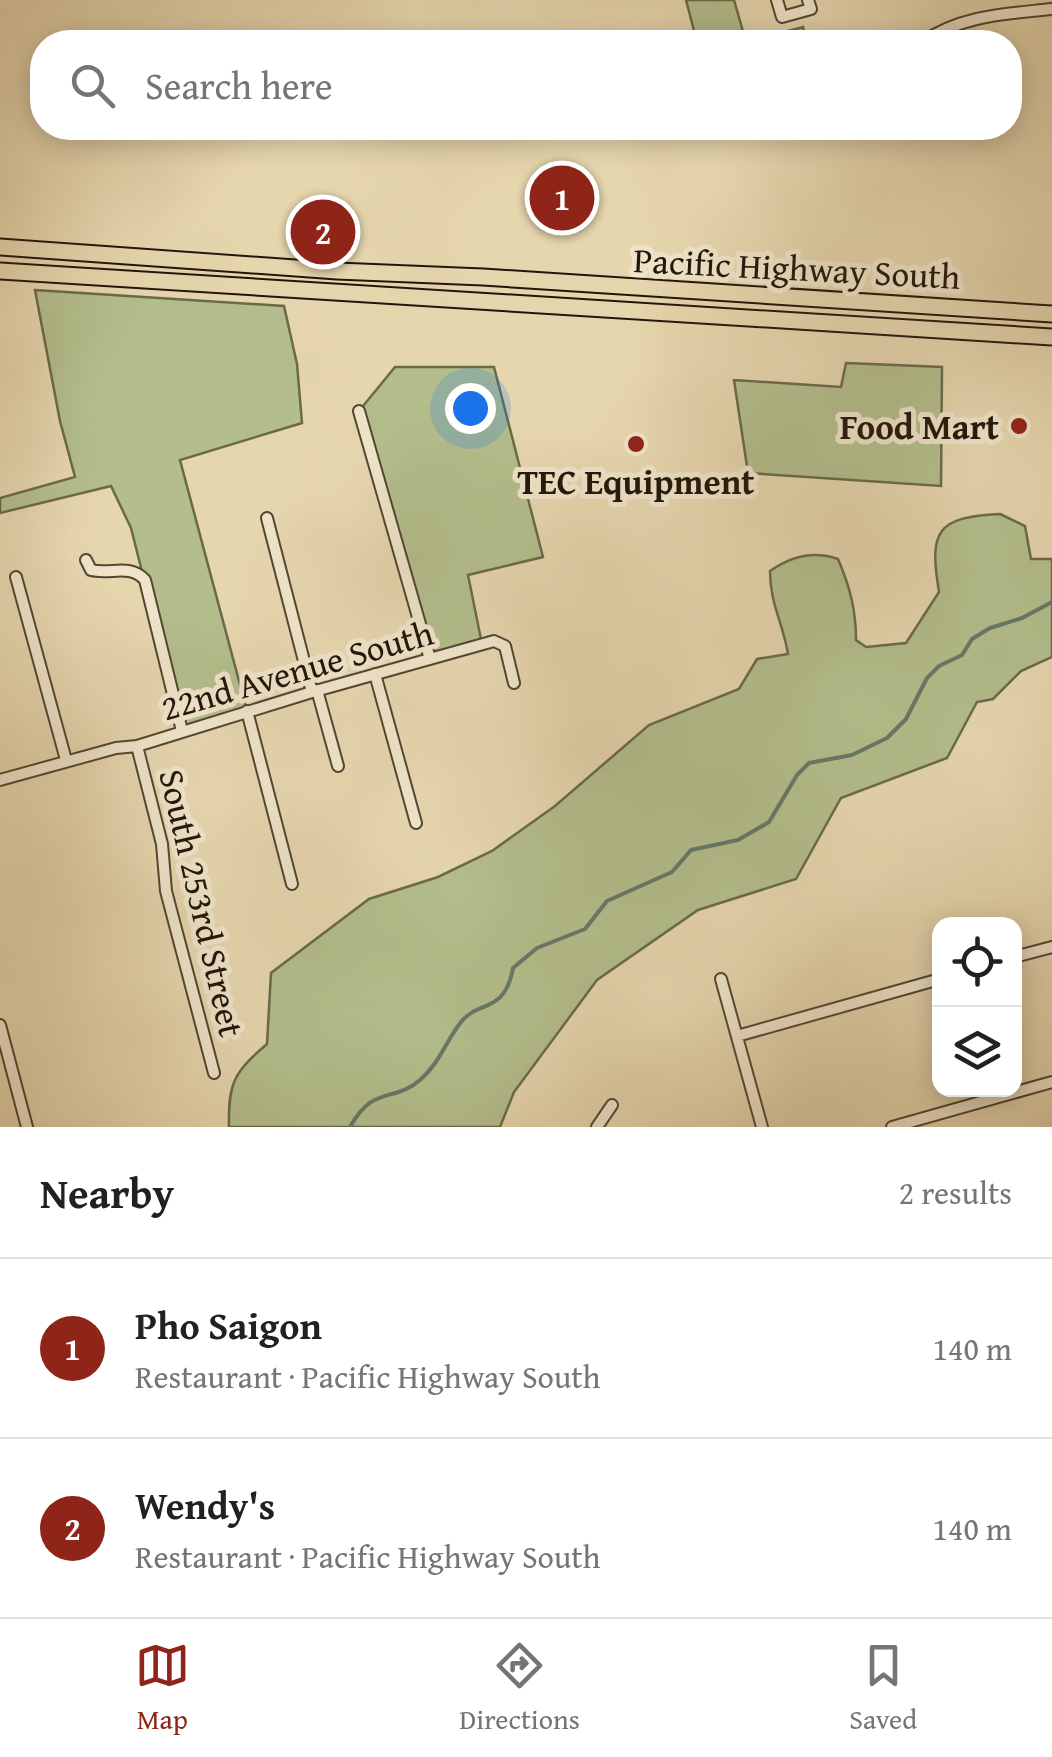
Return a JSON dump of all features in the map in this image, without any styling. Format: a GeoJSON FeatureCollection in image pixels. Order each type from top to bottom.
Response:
{"type":"FeatureCollection","features":[{"type":"Feature","properties":{"kind":"main road","name":"Pacific Highway South"},"geometry":{"type":"LineString","coordinates":[[0,248],[1052,314]]}},
{"type":"Feature","properties":{"kind":"main road","name":"Pacific Highway South"},"geometry":{"type":"LineString","coordinates":[[0,272],[1052,337]]}},
{"type":"Feature","properties":{"kind":"street"},"geometry":{"type":"LineString","coordinates":[[777,0],[782,17],[811,9],[808,0]]}},
{"type":"Feature","properties":{"kind":"street"},"geometry":{"type":"LineString","coordinates":[[943,30],[994,15],[1052,9]]}},
{"type":"Feature","properties":{"kind":"street"},"geometry":{"type":"LineString","coordinates":[[360,411],[430,659]]}},
{"type":"Feature","properties":{"kind":"street"},"geometry":{"type":"LineString","coordinates":[[267,518],[338,766]]}},
{"type":"Feature","properties":{"kind":"street"},"geometry":{"type":"LineString","coordinates":[[86,560],[91,570],[131,570],[145,580],[182,731]]}},
{"type":"Feature","properties":{"kind":"street"},"geometry":{"type":"LineString","coordinates":[[16,576],[66,760]]}},
{"type":"Feature","properties":{"kind":"street","name":"22nd Avenue South"},"geometry":{"type":"LineString","coordinates":[[0,780],[66,760],[136,746],[315,691],[500,641],[505,646],[514,683]]}},
{"type":"Feature","properties":{"kind":"street"},"geometry":{"type":"LineString","coordinates":[[374,674],[416,823]]}},
{"type":"Feature","properties":{"kind":"street"},"geometry":{"type":"LineString","coordinates":[[247,711],[292,884]]}},
{"type":"Feature","properties":{"kind":"street","name":"South 253rd Street"},"geometry":{"type":"LineString","coordinates":[[136,746],[162,844],[166,891],[214,1072]]}},
{"type":"Feature","properties":{"kind":"street"},"geometry":{"type":"LineString","coordinates":[[1022,955],[1052,946]]}},
{"type":"Feature","properties":{"kind":"street"},"geometry":{"type":"LineString","coordinates":[[722,979],[762,1127]]}},
{"type":"Feature","properties":{"kind":"street"},"geometry":{"type":"LineString","coordinates":[[737,1036],[932,980]]}},
{"type":"Feature","properties":{"kind":"street"},"geometry":{"type":"LineString","coordinates":[[0,1025],[27,1127]]}},
{"type":"Feature","properties":{"kind":"street"},"geometry":{"type":"LineString","coordinates":[[892,1127],[1052,1082]]}},
{"type":"Feature","properties":{"kind":"street"},"geometry":{"type":"LineString","coordinates":[[597,1127],[612,1105]]}},
{"type":"Feature","properties":{"kind":"green space"},"geometry":{"type":"Polygon","coordinates":[[[686,0],[734,0],[743,30],[694,30],[686,0]]]}},
{"type":"Feature","properties":{"kind":"green space"},"geometry":{"type":"Polygon","coordinates":[[[35,290],[284,306],[297,364],[302,423],[180,460],[247,711],[182,731],[131,528],[111,486],[0,513],[0,498],[75,477],[35,290]]]}},
{"type":"Feature","properties":{"kind":"green space"},"geometry":{"type":"Polygon","coordinates":[[[846,363],[942,367],[941,486],[748,473],[734,380],[841,387],[846,363]]]}},
{"type":"Feature","properties":{"kind":"green space"},"geometry":{"type":"Polygon","coordinates":[[[395,367],[494,367],[543,557],[468,575],[482,644],[430,659],[359,411],[395,367]]]}},
{"type":"Feature","properties":{"kind":"green space"},"geometry":{"type":"Polygon","coordinates":[[[1000,514],[1025,526],[1031,559],[1052,559],[1052,657],[1021,671],[993,699],[977,702],[947,758],[841,798],[796,879],[698,910],[597,980],[514,1092],[500,1127],[229,1127],[235,1080],[267,1044],[271,973],[369,899],[438,877],[492,851],[555,806],[649,725],[739,689],[757,659],[788,654],[770,571],[802,556],[838,559],[851,599],[856,640],[866,647],[906,643],[939,592],[935,555],[942,531],[962,519],[1000,514]]]}},
{"type":"Feature","properties":{"kind":"waterway"},"geometry":{"type":"LineString","coordinates":[[350,1127],[367,1105],[411,1087],[427,1074],[461,1022],[498,1000],[513,968],[537,948],[585,929],[607,901],[672,872],[691,850],[738,840],[769,822],[797,775],[809,763],[852,755],[887,738],[906,719],[927,678],[939,666],[962,655],[972,639],[990,628],[1022,618],[1052,602]]}},
{"type":"Feature","properties":{"kind":"place","name":"Pho Saigon"},"geometry":{"type":"Point","coordinates":[562,198]}},
{"type":"Feature","properties":{"kind":"place","name":"Wendy's"},"geometry":{"type":"Point","coordinates":[323,232]}},
{"type":"Feature","properties":{"kind":"place","name":"Food Mart"},"geometry":{"type":"Point","coordinates":[1019,426]}},
{"type":"Feature","properties":{"kind":"place","name":"TEC Equipment"},"geometry":{"type":"Point","coordinates":[636,444]}}]}
